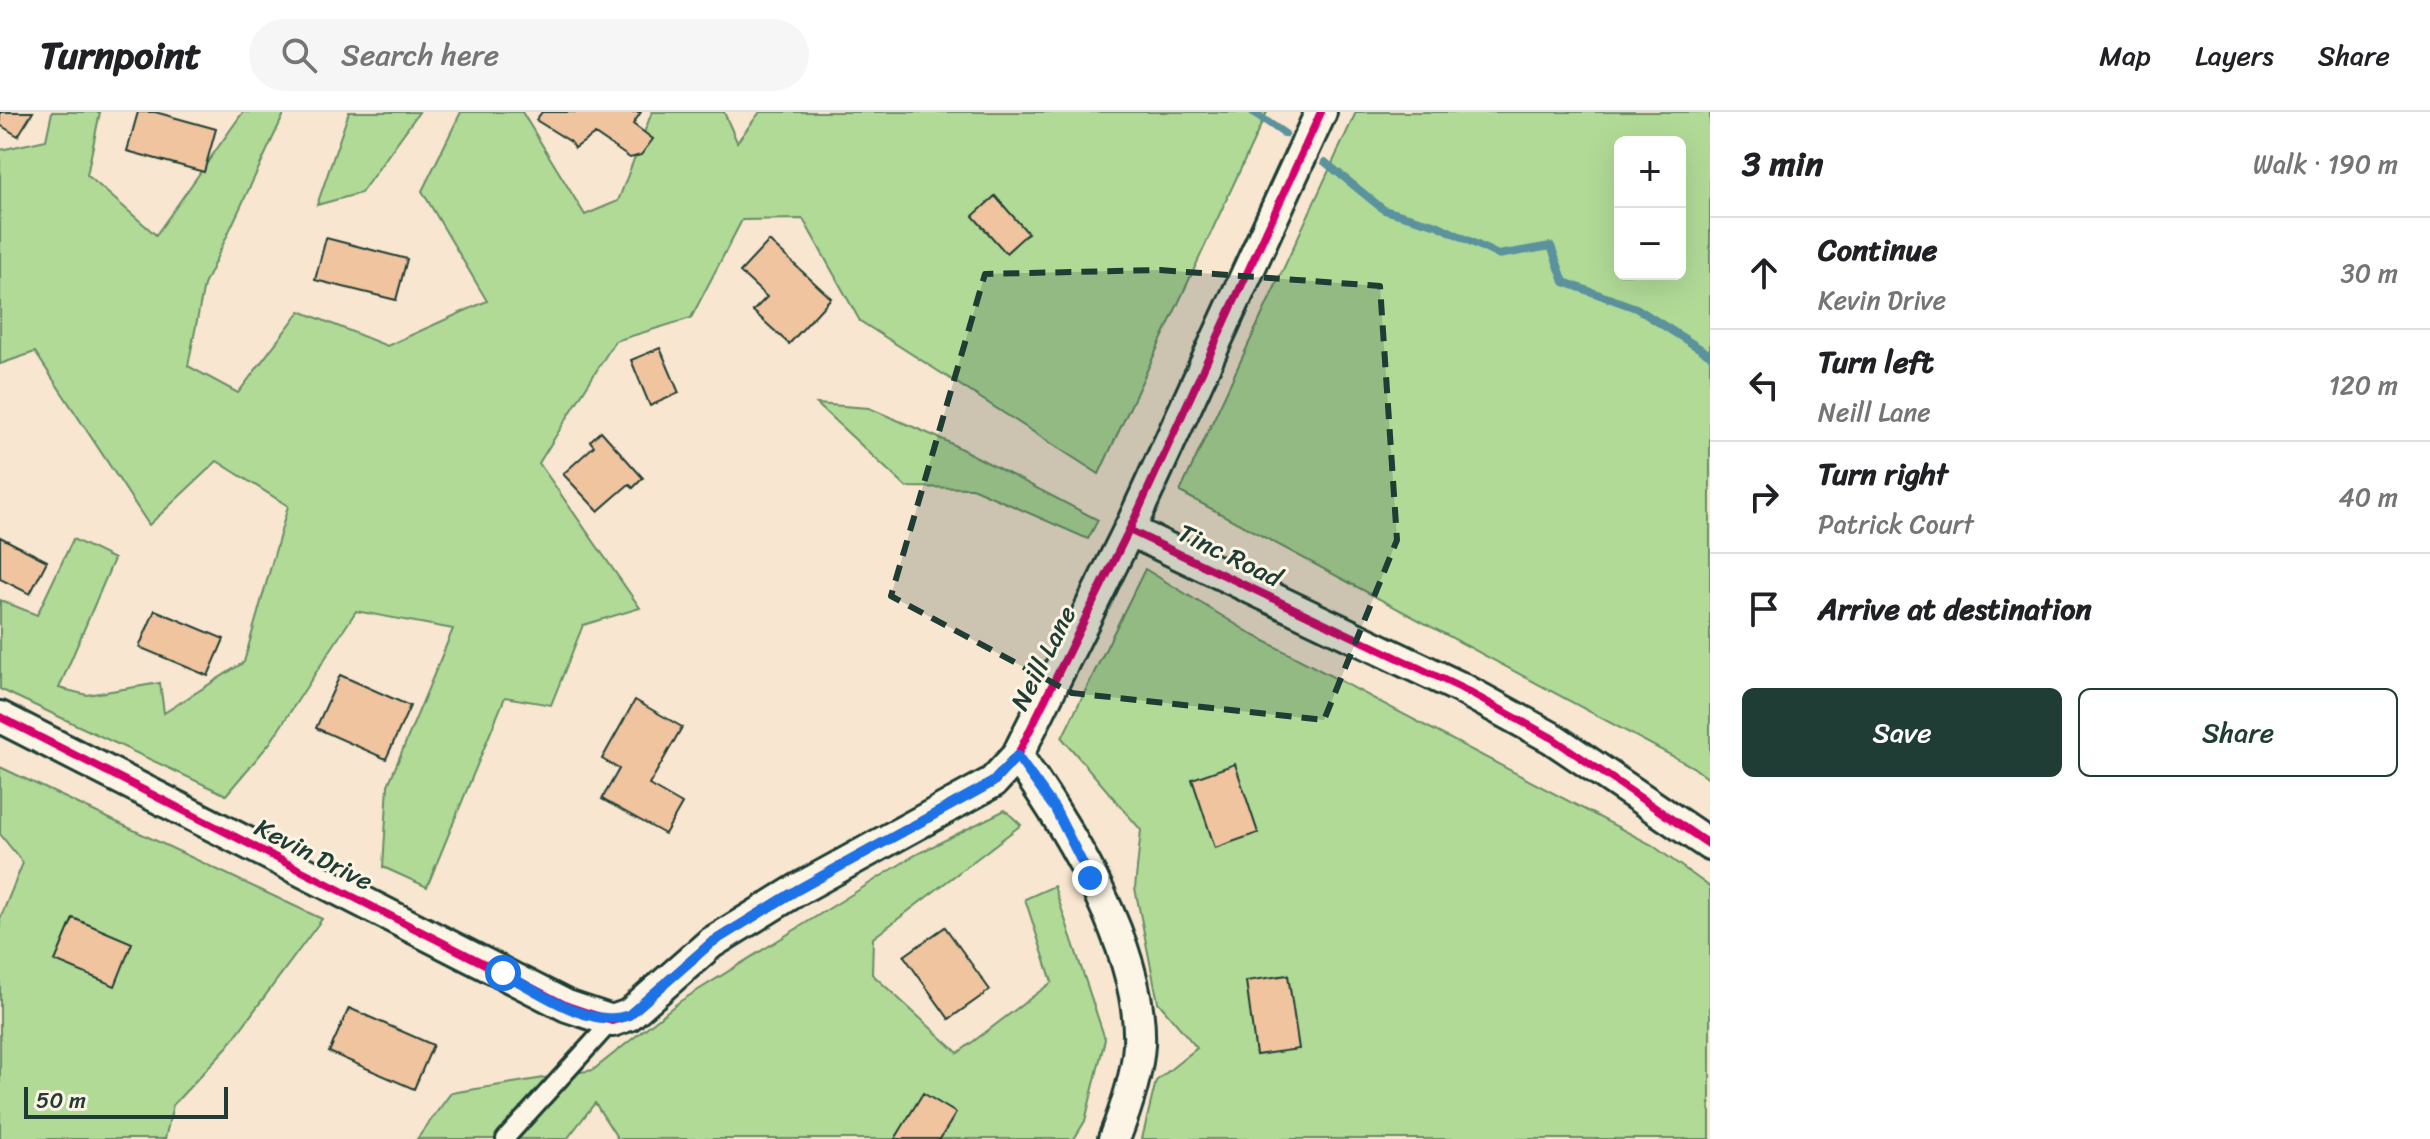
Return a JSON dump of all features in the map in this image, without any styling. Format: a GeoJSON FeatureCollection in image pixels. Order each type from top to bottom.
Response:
{"type":"FeatureCollection","features":[{"type":"Feature","properties":{"kind":"street"},"geometry":{"type":"LineString","coordinates":[[1129,530],[1321,112]]}},
{"type":"Feature","properties":{"kind":"street","name":"Neill Lane"},"geometry":{"type":"LineString","coordinates":[[612,1021],[629,1015],[711,943],[797,890],[993,782],[1017,756],[1129,530]]}},
{"type":"Feature","properties":{"kind":"street","name":"Tinc Road"},"geometry":{"type":"LineString","coordinates":[[1129,530],[1474,695],[1552,738],[1710,845]]}},
{"type":"Feature","properties":{"kind":"street","name":"Kevin Drive"},"geometry":{"type":"LineString","coordinates":[[0,717],[554,1000],[612,1021]]}},
{"type":"Feature","properties":{"kind":"street"},"geometry":{"type":"LineString","coordinates":[[1017,756],[1055,809],[1130,971],[1138,1004],[1139,1046],[1128,1104],[1114,1139]]}},
{"type":"Feature","properties":{"kind":"lane"},"geometry":{"type":"LineString","coordinates":[[505,1139],[612,1021]]}},
{"type":"Feature","properties":{"kind":"highlighted area"},"geometry":{"type":"Polygon","coordinates":[[[1160,270],[1380,286],[1397,540],[1324,720],[1072,693],[891,596],[985,274],[1160,270]]]}},
{"type":"Feature","properties":{"kind":"green space"},"geometry":{"type":"Polygon","coordinates":[[[52,112],[100,112],[87,175],[156,235],[243,112],[285,112],[204,285],[188,366],[238,393],[300,311],[387,346],[487,301],[422,191],[461,112],[522,112],[585,215],[618,201],[652,112],[724,112],[737,142],[760,112],[1267,112],[1099,474],[860,321],[803,219],[742,220],[691,318],[615,341],[539,463],[640,608],[583,625],[551,705],[505,697],[427,887],[383,867],[388,785],[453,629],[356,611],[270,743],[226,795],[0,689],[0,600],[37,615],[73,539],[114,559],[59,688],[87,695],[160,683],[164,713],[244,662],[288,506],[217,461],[149,525],[35,352],[0,364],[0,150],[46,140],[52,112]]]}},
{"type":"Feature","properties":{"kind":"green space"},"geometry":{"type":"Polygon","coordinates":[[[349,112],[419,112],[361,193],[317,205],[349,112]]]}},
{"type":"Feature","properties":{"kind":"green space"},"geometry":{"type":"Polygon","coordinates":[[[1356,112],[1710,112],[1710,780],[1693,767],[1180,492],[1356,112]]]}},
{"type":"Feature","properties":{"kind":"green space"},"geometry":{"type":"Polygon","coordinates":[[[817,404],[869,408],[946,441],[1098,520],[1088,539],[972,488],[906,487],[817,404]]]}},
{"type":"Feature","properties":{"kind":"green space"},"geometry":{"type":"Polygon","coordinates":[[[1145,569],[1255,636],[1652,845],[1710,887],[1710,1139],[1142,1139],[1156,1081],[1197,1048],[1158,1002],[1135,888],[1141,830],[1062,738],[1145,569]]]}},
{"type":"Feature","properties":{"kind":"green space"},"geometry":{"type":"Polygon","coordinates":[[[0,767],[322,919],[228,1046],[173,1105],[165,1139],[0,1139],[0,919],[23,863],[0,834],[0,767]]]}},
{"type":"Feature","properties":{"kind":"green space"},"geometry":{"type":"Polygon","coordinates":[[[1005,810],[1021,825],[873,938],[872,974],[958,1053],[1052,982],[1025,899],[1054,886],[1105,1039],[1085,1121],[1074,1139],[618,1139],[595,1103],[567,1139],[417,1139],[451,1093],[593,1070],[679,1002],[915,855],[1005,810]]]}},
{"type":"Feature","properties":{"kind":"building"},"geometry":{"type":"Polygon","coordinates":[[[0,112],[33,112],[18,136],[0,125],[0,112]]]}},
{"type":"Feature","properties":{"kind":"building"},"geometry":{"type":"Polygon","coordinates":[[[138,112],[155,112],[216,129],[204,172],[127,151],[138,112]]]}},
{"type":"Feature","properties":{"kind":"building"},"geometry":{"type":"Polygon","coordinates":[[[542,112],[641,112],[633,124],[653,139],[641,155],[630,158],[595,134],[575,148],[571,142],[536,120],[542,112]]]}},
{"type":"Feature","properties":{"kind":"building"},"geometry":{"type":"Polygon","coordinates":[[[995,196],[1028,233],[1006,253],[973,216],[995,196]]]}},
{"type":"Feature","properties":{"kind":"building"},"geometry":{"type":"Polygon","coordinates":[[[326,238],[407,259],[396,300],[315,280],[326,238]]]}},
{"type":"Feature","properties":{"kind":"building"},"geometry":{"type":"Polygon","coordinates":[[[769,241],[831,298],[789,344],[753,311],[767,297],[740,272],[769,241]]]}},
{"type":"Feature","properties":{"kind":"building"},"geometry":{"type":"Polygon","coordinates":[[[660,348],[679,393],[650,406],[631,360],[660,348]]]}},
{"type":"Feature","properties":{"kind":"building"},"geometry":{"type":"Polygon","coordinates":[[[601,431],[643,478],[633,488],[629,484],[598,511],[563,474],[594,446],[590,441],[601,431]]]}},
{"type":"Feature","properties":{"kind":"building"},"geometry":{"type":"Polygon","coordinates":[[[0,537],[47,561],[30,594],[0,579],[0,537]]]}},
{"type":"Feature","properties":{"kind":"building"},"geometry":{"type":"Polygon","coordinates":[[[155,610],[224,639],[208,676],[139,647],[155,610]]]}},
{"type":"Feature","properties":{"kind":"building"},"geometry":{"type":"Polygon","coordinates":[[[340,675],[410,706],[386,759],[316,728],[340,675]]]}},
{"type":"Feature","properties":{"kind":"building"},"geometry":{"type":"Polygon","coordinates":[[[635,700],[682,727],[649,785],[682,804],[665,834],[602,799],[619,769],[602,759],[635,700]]]}},
{"type":"Feature","properties":{"kind":"building"},"geometry":{"type":"Polygon","coordinates":[[[1235,764],[1258,833],[1215,848],[1192,779],[1235,764]]]}},
{"type":"Feature","properties":{"kind":"building"},"geometry":{"type":"Polygon","coordinates":[[[73,918],[132,943],[115,986],[55,961],[73,918]]]}},
{"type":"Feature","properties":{"kind":"building"},"geometry":{"type":"Polygon","coordinates":[[[945,927],[990,990],[949,1019],[904,956],[945,927]]]}},
{"type":"Feature","properties":{"kind":"building"},"geometry":{"type":"Polygon","coordinates":[[[1288,975],[1299,1049],[1256,1055],[1246,981],[1288,975]]]}},
{"type":"Feature","properties":{"kind":"building"},"geometry":{"type":"Polygon","coordinates":[[[349,1008],[433,1045],[414,1089],[329,1052],[349,1008]]]}},
{"type":"Feature","properties":{"kind":"building"},"geometry":{"type":"Polygon","coordinates":[[[923,1093],[956,1113],[940,1139],[895,1139],[923,1093]]]}},
{"type":"Feature","properties":{"kind":"waterway"},"geometry":{"type":"LineString","coordinates":[[1253,112],[1285,134]]}},
{"type":"Feature","properties":{"kind":"waterway"},"geometry":{"type":"LineString","coordinates":[[1325,162],[1384,210],[1437,225],[1498,255],[1551,246],[1564,282],[1636,308],[1710,355]]}},
{"type":"Feature","properties":{"kind":"cycle path"},"geometry":{"type":"LineString","coordinates":[[0,717],[567,1006],[612,1021],[629,1015],[711,943],[797,890],[993,782],[1017,756],[1133,522],[1321,112]]}},
{"type":"Feature","properties":{"kind":"cycle path"},"geometry":{"type":"LineString","coordinates":[[1129,530],[1461,688],[1552,738],[1710,845]]}},
{"type":"Feature","properties":{"kind":"route"},"geometry":{"type":"LineString","coordinates":[[503,973],[593,1016],[612,1021],[629,1015],[711,943],[797,890],[993,782],[1017,756],[1055,809],[1090,878]]}}]}
